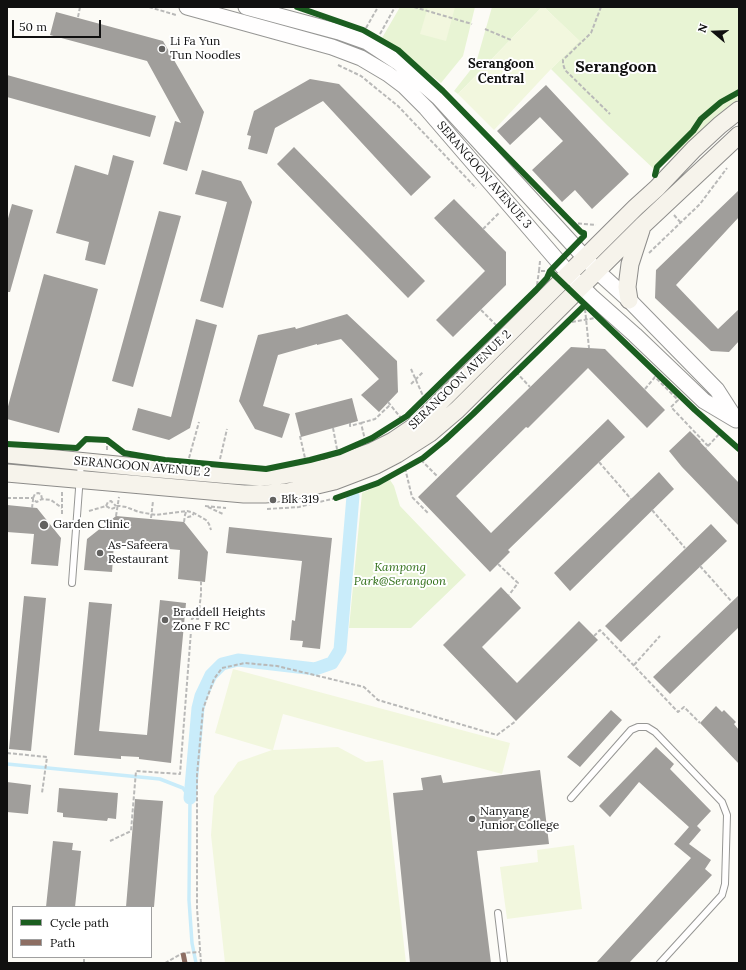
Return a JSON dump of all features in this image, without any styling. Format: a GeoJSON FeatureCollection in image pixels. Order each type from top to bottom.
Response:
{"type":"FeatureCollection","features":[{"type":"Feature","properties":{"kind":"main road","name":"SERANGOON AVENUE 2"},"geometry":{"type":"LineString","coordinates":[[7,454],[225,475],[276,476],[326,468],[371,452],[393,441],[418,424],[555,275],[579,252],[657,188],[694,149],[739,110]]}},
{"type":"Feature","properties":{"kind":"main road","name":"SERANGOON AVENUE 2"},"geometry":{"type":"LineString","coordinates":[[7,473],[244,494],[265,494],[295,490],[334,481],[376,464],[397,454],[430,433],[457,410],[642,226],[739,135]]}},
{"type":"Feature","properties":{"kind":"main road"},"geometry":{"type":"LineString","coordinates":[[657,188],[670,201]]}},
{"type":"Feature","properties":{"kind":"main road"},"geometry":{"type":"LineString","coordinates":[[629,300],[627,287],[630,264],[642,226]]}},
{"type":"Feature","properties":{"kind":"street","name":"SERANGOON AVENUE 3"},"geometry":{"type":"LineString","coordinates":[[255,8],[339,32],[367,42],[399,62],[438,97],[597,271],[629,300],[717,390],[737,422]]}},
{"type":"Feature","properties":{"kind":"street","name":"SERANGOON AVENUE 3"},"geometry":{"type":"LineString","coordinates":[[182,11],[332,47],[361,58],[388,74],[404,86],[426,108],[555,275],[581,286],[704,401],[737,422]]}},
{"type":"Feature","properties":{"kind":"lane"},"geometry":{"type":"LineString","coordinates":[[72,583],[81,462]]}},
{"type":"Feature","properties":{"kind":"lane"},"geometry":{"type":"LineString","coordinates":[[571,798],[631,730],[638,727],[647,727],[655,732],[722,802],[727,815],[725,884],[722,895],[660,963]]}},
{"type":"Feature","properties":{"kind":"lane"},"geometry":{"type":"LineString","coordinates":[[498,914],[504,963]]}},
{"type":"Feature","properties":{"kind":"path"},"geometry":{"type":"LineString","coordinates":[[78,17],[80,7]]}},
{"type":"Feature","properties":{"kind":"path"},"geometry":{"type":"LineString","coordinates":[[149,7],[182,11]]}},
{"type":"Feature","properties":{"kind":"path"},"geometry":{"type":"LineString","coordinates":[[363,30],[368,26],[378,7]]}},
{"type":"Feature","properties":{"kind":"path"},"geometry":{"type":"LineString","coordinates":[[356,27],[377,37],[395,7]]}},
{"type":"Feature","properties":{"kind":"path"},"geometry":{"type":"LineString","coordinates":[[414,7],[472,24]]}},
{"type":"Feature","properties":{"kind":"path"},"geometry":{"type":"LineString","coordinates":[[601,7],[591,33],[563,60],[562,64],[565,70],[610,114]]}},
{"type":"Feature","properties":{"kind":"path"},"geometry":{"type":"LineString","coordinates":[[485,29],[511,40]]}},
{"type":"Feature","properties":{"kind":"path"},"geometry":{"type":"LineString","coordinates":[[333,62],[361,76],[398,106],[477,190]]}},
{"type":"Feature","properties":{"kind":"path"},"geometry":{"type":"LineString","coordinates":[[646,256],[700,204],[728,166]]}},
{"type":"Feature","properties":{"kind":"path"},"geometry":{"type":"LineString","coordinates":[[483,229],[499,213],[504,218]]}},
{"type":"Feature","properties":{"kind":"path"},"geometry":{"type":"LineString","coordinates":[[566,217],[581,232],[584,233],[579,252]]}},
{"type":"Feature","properties":{"kind":"path"},"geometry":{"type":"LineString","coordinates":[[572,223],[598,225]]}},
{"type":"Feature","properties":{"kind":"path"},"geometry":{"type":"LineString","coordinates":[[536,290],[540,258]]}},
{"type":"Feature","properties":{"kind":"path"},"geometry":{"type":"LineString","coordinates":[[539,271],[555,275]]}},
{"type":"Feature","properties":{"kind":"path"},"geometry":{"type":"LineString","coordinates":[[536,290],[555,275]]}},
{"type":"Feature","properties":{"kind":"path"},"geometry":{"type":"LineString","coordinates":[[580,309],[599,317],[604,323]]}},
{"type":"Feature","properties":{"kind":"path"},"geometry":{"type":"LineString","coordinates":[[580,309],[586,319],[588,348]]}},
{"type":"Feature","properties":{"kind":"path"},"geometry":{"type":"LineString","coordinates":[[561,328],[580,309]]}},
{"type":"Feature","properties":{"kind":"path"},"geometry":{"type":"LineString","coordinates":[[481,310],[498,327]]}},
{"type":"Feature","properties":{"kind":"path"},"geometry":{"type":"LineString","coordinates":[[566,322],[599,317]]}},
{"type":"Feature","properties":{"kind":"path"},"geometry":{"type":"LineString","coordinates":[[494,332],[504,322]]}},
{"type":"Feature","properties":{"kind":"path"},"geometry":{"type":"LineString","coordinates":[[511,377],[522,366]]}},
{"type":"Feature","properties":{"kind":"path"},"geometry":{"type":"LineString","coordinates":[[411,369],[416,379],[422,401],[430,393]]}},
{"type":"Feature","properties":{"kind":"path"},"geometry":{"type":"LineString","coordinates":[[411,384],[423,372]]}},
{"type":"Feature","properties":{"kind":"path"},"geometry":{"type":"LineString","coordinates":[[516,372],[530,387]]}},
{"type":"Feature","properties":{"kind":"path"},"geometry":{"type":"LineString","coordinates":[[655,372],[683,399]]}},
{"type":"Feature","properties":{"kind":"path"},"geometry":{"type":"LineString","coordinates":[[645,390],[655,377],[678,400],[671,407],[708,446]]}},
{"type":"Feature","properties":{"kind":"path"},"geometry":{"type":"LineString","coordinates":[[350,424],[350,426],[375,419],[389,403],[405,417],[396,423]]}},
{"type":"Feature","properties":{"kind":"path"},"geometry":{"type":"LineString","coordinates":[[188,461],[199,422]]}},
{"type":"Feature","properties":{"kind":"path"},"geometry":{"type":"LineString","coordinates":[[361,423],[362,442],[372,438]]}},
{"type":"Feature","properties":{"kind":"path"},"geometry":{"type":"LineString","coordinates":[[333,428],[338,453]]}},
{"type":"Feature","properties":{"kind":"path"},"geometry":{"type":"LineString","coordinates":[[706,448],[723,434],[716,428]]}},
{"type":"Feature","properties":{"kind":"path"},"geometry":{"type":"LineString","coordinates":[[227,429],[216,464],[227,465]]}},
{"type":"Feature","properties":{"kind":"path"},"geometry":{"type":"LineString","coordinates":[[300,436],[305,461]]}},
{"type":"Feature","properties":{"kind":"path"},"geometry":{"type":"LineString","coordinates":[[100,440],[110,442],[106,451]]}},
{"type":"Feature","properties":{"kind":"path"},"geometry":{"type":"LineString","coordinates":[[331,455],[347,449]]}},
{"type":"Feature","properties":{"kind":"path"},"geometry":{"type":"LineString","coordinates":[[410,465],[428,454]]}},
{"type":"Feature","properties":{"kind":"path"},"geometry":{"type":"LineString","coordinates":[[180,461],[195,462]]}},
{"type":"Feature","properties":{"kind":"path"},"geometry":{"type":"LineString","coordinates":[[599,462],[632,499]]}},
{"type":"Feature","properties":{"kind":"path"},"geometry":{"type":"LineString","coordinates":[[410,465],[438,477]]}},
{"type":"Feature","properties":{"kind":"path"},"geometry":{"type":"LineString","coordinates":[[410,465],[412,497],[428,513]]}},
{"type":"Feature","properties":{"kind":"path"},"geometry":{"type":"LineString","coordinates":[[62,492],[62,514]]}},
{"type":"Feature","properties":{"kind":"path"},"geometry":{"type":"LineString","coordinates":[[32,508],[35,494],[41,494],[42,499]]}},
{"type":"Feature","properties":{"kind":"path"},"geometry":{"type":"LineString","coordinates":[[336,498],[344,496]]}},
{"type":"Feature","properties":{"kind":"path"},"geometry":{"type":"LineString","coordinates":[[7,498],[33,499],[37,502],[42,499],[51,500],[62,508]]}},
{"type":"Feature","properties":{"kind":"path"},"geometry":{"type":"LineString","coordinates":[[116,516],[118,498]]}},
{"type":"Feature","properties":{"kind":"path"},"geometry":{"type":"LineString","coordinates":[[89,512],[106,506],[108,502],[111,501],[117,506]]}},
{"type":"Feature","properties":{"kind":"path"},"geometry":{"type":"LineString","coordinates":[[152,518],[153,501]]}},
{"type":"Feature","properties":{"kind":"path"},"geometry":{"type":"LineString","coordinates":[[106,506],[111,509],[117,506],[126,506],[138,512],[162,515],[189,511],[206,520],[211,530]]}},
{"type":"Feature","properties":{"kind":"path"},"geometry":{"type":"LineString","coordinates":[[207,506],[223,514]]}},
{"type":"Feature","properties":{"kind":"path"},"geometry":{"type":"LineString","coordinates":[[652,510],[686,548]]}},
{"type":"Feature","properties":{"kind":"path"},"geometry":{"type":"LineString","coordinates":[[184,522],[186,511]]}},
{"type":"Feature","properties":{"kind":"path"},"geometry":{"type":"LineString","coordinates":[[185,515],[190,517],[194,513]]}},
{"type":"Feature","properties":{"kind":"path"},"geometry":{"type":"LineString","coordinates":[[498,564],[518,583],[509,595]]}},
{"type":"Feature","properties":{"kind":"path"},"geometry":{"type":"LineString","coordinates":[[700,566],[732,602]]}},
{"type":"Feature","properties":{"kind":"path"},"geometry":{"type":"LineString","coordinates":[[110,841],[131,831],[136,771],[180,774],[192,618],[198,619],[201,581]]}},
{"type":"Feature","properties":{"kind":"path"},"geometry":{"type":"LineString","coordinates":[[594,636],[600,630],[678,712],[684,707],[700,723]]}},
{"type":"Feature","properties":{"kind":"path"},"geometry":{"type":"LineString","coordinates":[[634,666],[660,636]]}},
{"type":"Feature","properties":{"kind":"path"},"geometry":{"type":"LineString","coordinates":[[201,963],[197,908],[197,775],[203,709],[214,678],[222,668],[245,663],[277,666],[364,687],[378,700],[497,735],[516,720]]}},
{"type":"Feature","properties":{"kind":"path"},"geometry":{"type":"LineString","coordinates":[[7,753],[47,757],[42,793]]}},
{"type":"Feature","properties":{"kind":"path"},"geometry":{"type":"LineString","coordinates":[[165,963],[183,953],[200,952]]}},
{"type":"Feature","properties":{"kind":"green space"},"geometry":{"type":"Polygon","coordinates":[[[400,7],[475,7],[463,56],[441,83],[382,38],[400,7]]]}},
{"type":"Feature","properties":{"kind":"green space"},"geometry":{"type":"Polygon","coordinates":[[[428,7],[455,7],[446,41],[420,34],[428,7]]]}},
{"type":"Feature","properties":{"kind":"green space"},"geometry":{"type":"Polygon","coordinates":[[[492,7],[542,7],[458,94],[454,91],[476,63],[492,7]]]}},
{"type":"Feature","properties":{"kind":"green space"},"geometry":{"type":"Polygon","coordinates":[[[542,7],[544,7],[580,41],[551,69],[494,130],[458,94],[542,7]]]}},
{"type":"Feature","properties":{"kind":"green space"},"geometry":{"type":"Polygon","coordinates":[[[544,7],[739,7],[739,99],[656,171],[551,69],[579,41],[544,7]]]}},
{"type":"Feature","properties":{"kind":"green space","name":"Kampong Park@Serangoon"},"geometry":{"type":"Polygon","coordinates":[[[390,480],[394,486],[400,506],[466,575],[411,628],[349,628],[362,493],[390,480]]]}},
{"type":"Feature","properties":{"kind":"green space"},"geometry":{"type":"Polygon","coordinates":[[[233,669],[510,743],[502,774],[283,714],[273,750],[338,747],[366,762],[383,760],[406,963],[225,963],[211,835],[214,796],[238,762],[272,750],[215,733],[233,669]]]}},
{"type":"Feature","properties":{"kind":"green space"},"geometry":{"type":"Polygon","coordinates":[[[574,845],[582,909],[507,919],[500,867],[538,862],[537,850],[574,845]]]}},
{"type":"Feature","properties":{"kind":"building"},"geometry":{"type":"Polygon","coordinates":[[[56,12],[163,41],[204,112],[187,171],[163,164],[175,121],[181,123],[147,61],[50,35],[56,12]]]}},
{"type":"Feature","properties":{"kind":"building"},"geometry":{"type":"Polygon","coordinates":[[[7,75],[156,116],[150,137],[7,97],[7,75]]]}},
{"type":"Feature","properties":{"kind":"building"},"geometry":{"type":"Polygon","coordinates":[[[310,79],[339,84],[431,177],[411,196],[323,101],[275,128],[267,154],[248,149],[251,136],[247,135],[254,111],[310,79]]]}},
{"type":"Feature","properties":{"kind":"building"},"geometry":{"type":"Polygon","coordinates":[[[546,85],[629,174],[592,209],[575,190],[562,202],[532,170],[563,141],[540,117],[510,145],[497,131],[546,85]]]}},
{"type":"Feature","properties":{"kind":"building"},"geometry":{"type":"Polygon","coordinates":[[[294,147],[425,281],[408,298],[277,164],[294,147]]]}},
{"type":"Feature","properties":{"kind":"building"},"geometry":{"type":"Polygon","coordinates":[[[113,155],[134,161],[105,265],[85,260],[89,242],[56,233],[75,165],[108,175],[113,155]]]}},
{"type":"Feature","properties":{"kind":"building"},"geometry":{"type":"Polygon","coordinates":[[[202,170],[241,181],[252,202],[223,308],[200,301],[227,202],[195,194],[202,170]]]}},
{"type":"Feature","properties":{"kind":"building"},"geometry":{"type":"Polygon","coordinates":[[[739,190],[739,217],[676,285],[718,329],[739,309],[739,341],[729,352],[711,351],[655,298],[656,270],[739,190]]]}},
{"type":"Feature","properties":{"kind":"building"},"geometry":{"type":"Polygon","coordinates":[[[454,199],[506,252],[506,285],[453,337],[436,320],[485,271],[434,218],[454,199]]]}},
{"type":"Feature","properties":{"kind":"building"},"geometry":{"type":"Polygon","coordinates":[[[12,204],[33,210],[10,292],[7,292],[7,222],[12,204]]]}},
{"type":"Feature","properties":{"kind":"building"},"geometry":{"type":"Polygon","coordinates":[[[159,211],[181,216],[133,387],[112,381],[159,211]]]}},
{"type":"Feature","properties":{"kind":"building"},"geometry":{"type":"Polygon","coordinates":[[[44,274],[98,289],[59,433],[7,419],[7,410],[44,274]]]}},
{"type":"Feature","properties":{"kind":"building"},"geometry":{"type":"Polygon","coordinates":[[[347,314],[397,361],[398,392],[379,412],[361,395],[379,379],[341,339],[317,344],[278,355],[263,406],[290,414],[282,438],[255,429],[239,401],[258,335],[295,327],[296,329],[347,314]]]}},
{"type":"Feature","properties":{"kind":"building"},"geometry":{"type":"Polygon","coordinates":[[[196,319],[217,325],[190,428],[169,440],[132,430],[138,408],[171,417],[196,319]]]}},
{"type":"Feature","properties":{"kind":"building"},"geometry":{"type":"Polygon","coordinates":[[[571,347],[605,349],[665,410],[647,428],[588,368],[528,428],[526,427],[456,496],[491,533],[608,419],[625,437],[508,550],[510,552],[490,572],[418,497],[571,347]]]}},
{"type":"Feature","properties":{"kind":"building"},"geometry":{"type":"Polygon","coordinates":[[[352,398],[358,421],[301,437],[295,413],[352,398]]]}},
{"type":"Feature","properties":{"kind":"building"},"geometry":{"type":"Polygon","coordinates":[[[690,431],[739,483],[739,526],[682,467],[669,451],[690,431]]]}},
{"type":"Feature","properties":{"kind":"building"},"geometry":{"type":"Polygon","coordinates":[[[659,472],[674,489],[570,591],[554,573],[659,472]]]}},
{"type":"Feature","properties":{"kind":"building"},"geometry":{"type":"Polygon","coordinates":[[[7,505],[37,508],[61,538],[58,566],[31,564],[34,534],[7,532],[7,505]]]}},
{"type":"Feature","properties":{"kind":"building"},"geometry":{"type":"Polygon","coordinates":[[[116,516],[184,522],[208,552],[205,582],[178,579],[180,550],[114,544],[112,572],[84,570],[87,539],[116,516]]]}},
{"type":"Feature","properties":{"kind":"building"},"geometry":{"type":"Polygon","coordinates":[[[711,524],[727,541],[621,642],[605,626],[711,524]]]}},
{"type":"Feature","properties":{"kind":"building"},"geometry":{"type":"Polygon","coordinates":[[[229,527],[332,538],[320,649],[302,647],[303,641],[290,640],[292,620],[295,621],[302,561],[226,553],[229,527]]]}},
{"type":"Feature","properties":{"kind":"building"},"geometry":{"type":"Polygon","coordinates":[[[501,587],[521,608],[482,647],[517,683],[579,621],[598,640],[516,721],[443,645],[501,587]]]}},
{"type":"Feature","properties":{"kind":"building"},"geometry":{"type":"Polygon","coordinates":[[[739,595],[739,627],[670,694],[653,677],[739,595]]]}},
{"type":"Feature","properties":{"kind":"building"},"geometry":{"type":"Polygon","coordinates":[[[24,596],[46,598],[31,751],[9,749],[24,596]]]}},
{"type":"Feature","properties":{"kind":"building"},"geometry":{"type":"Polygon","coordinates":[[[160,600],[186,603],[171,763],[139,759],[139,757],[121,756],[121,759],[74,755],[89,602],[112,604],[99,731],[147,735],[160,600]]]}},
{"type":"Feature","properties":{"kind":"building"},"geometry":{"type":"Polygon","coordinates":[[[716,706],[722,712],[724,710],[736,722],[734,724],[739,730],[739,764],[700,723],[716,706]]]}},
{"type":"Feature","properties":{"kind":"building"},"geometry":{"type":"Polygon","coordinates":[[[611,710],[622,720],[580,767],[567,757],[611,710]]]}},
{"type":"Feature","properties":{"kind":"building"},"geometry":{"type":"Polygon","coordinates":[[[656,747],[674,764],[670,769],[711,811],[697,826],[701,830],[689,844],[711,860],[705,869],[712,875],[629,963],[596,963],[691,858],[674,844],[689,827],[639,782],[610,817],[599,806],[656,747]]]}},
{"type":"Feature","properties":{"kind":"building"},"geometry":{"type":"Polygon","coordinates":[[[540,770],[549,844],[477,851],[491,963],[410,963],[393,793],[423,790],[421,778],[441,775],[443,783],[540,770]]]}},
{"type":"Feature","properties":{"kind":"building"},"geometry":{"type":"Polygon","coordinates":[[[7,782],[31,785],[28,814],[7,812],[7,782]]]}},
{"type":"Feature","properties":{"kind":"building"},"geometry":{"type":"Polygon","coordinates":[[[59,788],[118,793],[116,819],[108,818],[107,821],[63,817],[63,813],[57,812],[59,788]]]}},
{"type":"Feature","properties":{"kind":"building"},"geometry":{"type":"Polygon","coordinates":[[[135,799],[163,801],[154,907],[126,906],[135,799]]]}},
{"type":"Feature","properties":{"kind":"building"},"geometry":{"type":"Polygon","coordinates":[[[53,841],[73,843],[72,850],[81,851],[75,906],[46,906],[53,841]]]}},
{"type":"Feature","properties":{"kind":"waterway"},"geometry":{"type":"LineString","coordinates":[[190,798],[198,708],[201,696],[211,675],[222,664],[238,660],[315,669],[332,663],[340,650],[353,496]]}},
{"type":"Feature","properties":{"kind":"waterway"},"geometry":{"type":"LineString","coordinates":[[7,764],[160,779],[183,788],[190,798],[189,900],[192,943],[196,963]]}},
{"type":"Feature","properties":{"kind":"marked path"},"geometry":{"type":"LineString","coordinates":[[183,953],[185,963]]}},
{"type":"Feature","properties":{"kind":"cycle path"},"geometry":{"type":"LineString","coordinates":[[7,444],[77,448],[86,439],[107,440],[124,453],[165,460],[266,469],[340,452],[372,438],[407,416],[536,290],[547,278],[550,271],[584,236],[584,233],[581,232],[443,91],[398,50],[363,30],[297,7]]}},
{"type":"Feature","properties":{"kind":"cycle path"},"geometry":{"type":"LineString","coordinates":[[655,175],[657,167],[693,131],[701,119],[721,102],[739,92]]}},
{"type":"Feature","properties":{"kind":"cycle path"},"geometry":{"type":"LineString","coordinates":[[550,271],[695,410],[739,449]]}},
{"type":"Feature","properties":{"kind":"cycle path"},"geometry":{"type":"LineString","coordinates":[[336,498],[378,483],[423,458],[473,414],[585,305]]}},
{"type":"Feature","properties":{"kind":"place","name":"Li Fa Yun Tun Noodles"},"geometry":{"type":"Point","coordinates":[162,49]}},
{"type":"Feature","properties":{"kind":"place","name":"Blk 319"},"geometry":{"type":"Point","coordinates":[273,500]}},
{"type":"Feature","properties":{"kind":"place","name":"Garden Clinic"},"geometry":{"type":"Point","coordinates":[44,525]}},
{"type":"Feature","properties":{"kind":"place","name":"As-Safeera Restaurant"},"geometry":{"type":"Point","coordinates":[100,553]}},
{"type":"Feature","properties":{"kind":"place","name":"Braddell Heights Zone F RC"},"geometry":{"type":"Point","coordinates":[165,620]}},
{"type":"Feature","properties":{"kind":"place","name":"Nanyang Junior College"},"geometry":{"type":"Point","coordinates":[472,819]}},
{"type":"Feature","properties":{"kind":"district","name":"Serangoon"},"geometry":{"type":"Point","coordinates":[616,67]}},
{"type":"Feature","properties":{"kind":"district","name":"Serangoon Central"},"geometry":{"type":"Point","coordinates":[501,72]}}]}
